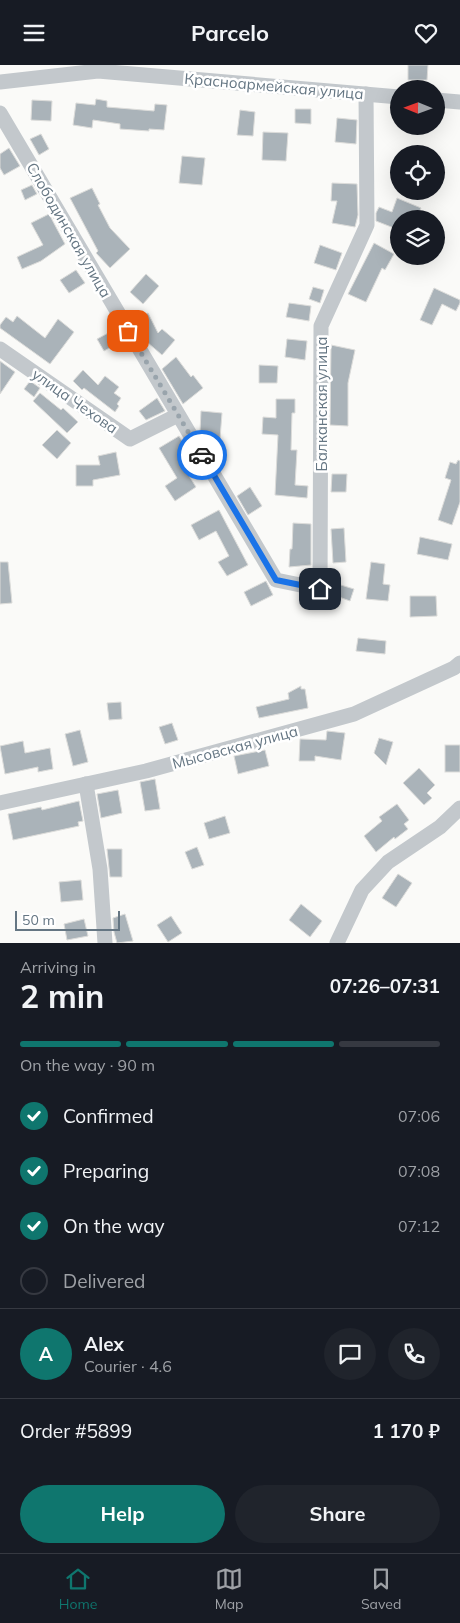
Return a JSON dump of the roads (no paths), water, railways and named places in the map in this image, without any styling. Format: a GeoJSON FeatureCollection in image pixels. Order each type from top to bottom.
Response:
{"type":"FeatureCollection","features":[{"type":"Feature","properties":{"kind":"street","name":"Красноармейская улица"},"geometry":{"type":"LineString","coordinates":[[0,82],[98,68],[390,96]]}},
{"type":"Feature","properties":{"kind":"street","name":"Балканская улица"},"geometry":{"type":"LineString","coordinates":[[276,580],[320,589],[321,326],[367,225],[366,94]]}},
{"type":"Feature","properties":{"kind":"street"},"geometry":{"type":"LineString","coordinates":[[445,101],[460,102]]}},
{"type":"Feature","properties":{"kind":"street","name":"Слободинская улица"},"geometry":{"type":"LineString","coordinates":[[0,113],[276,580]]}},
{"type":"Feature","properties":{"kind":"street","name":"улица Чехова"},"geometry":{"type":"LineString","coordinates":[[0,349],[130,439],[178,415]]}},
{"type":"Feature","properties":{"kind":"street","name":"Мысовская улица"},"geometry":{"type":"LineString","coordinates":[[0,803],[146,771],[354,714],[454,668],[460,663]]}},
{"type":"Feature","properties":{"kind":"street"},"geometry":{"type":"LineString","coordinates":[[86,784],[100,869],[105,943]]}},
{"type":"Feature","properties":{"kind":"street"},"geometry":{"type":"LineString","coordinates":[[337,943],[362,890],[388,862],[440,827],[460,808]]}}]}
